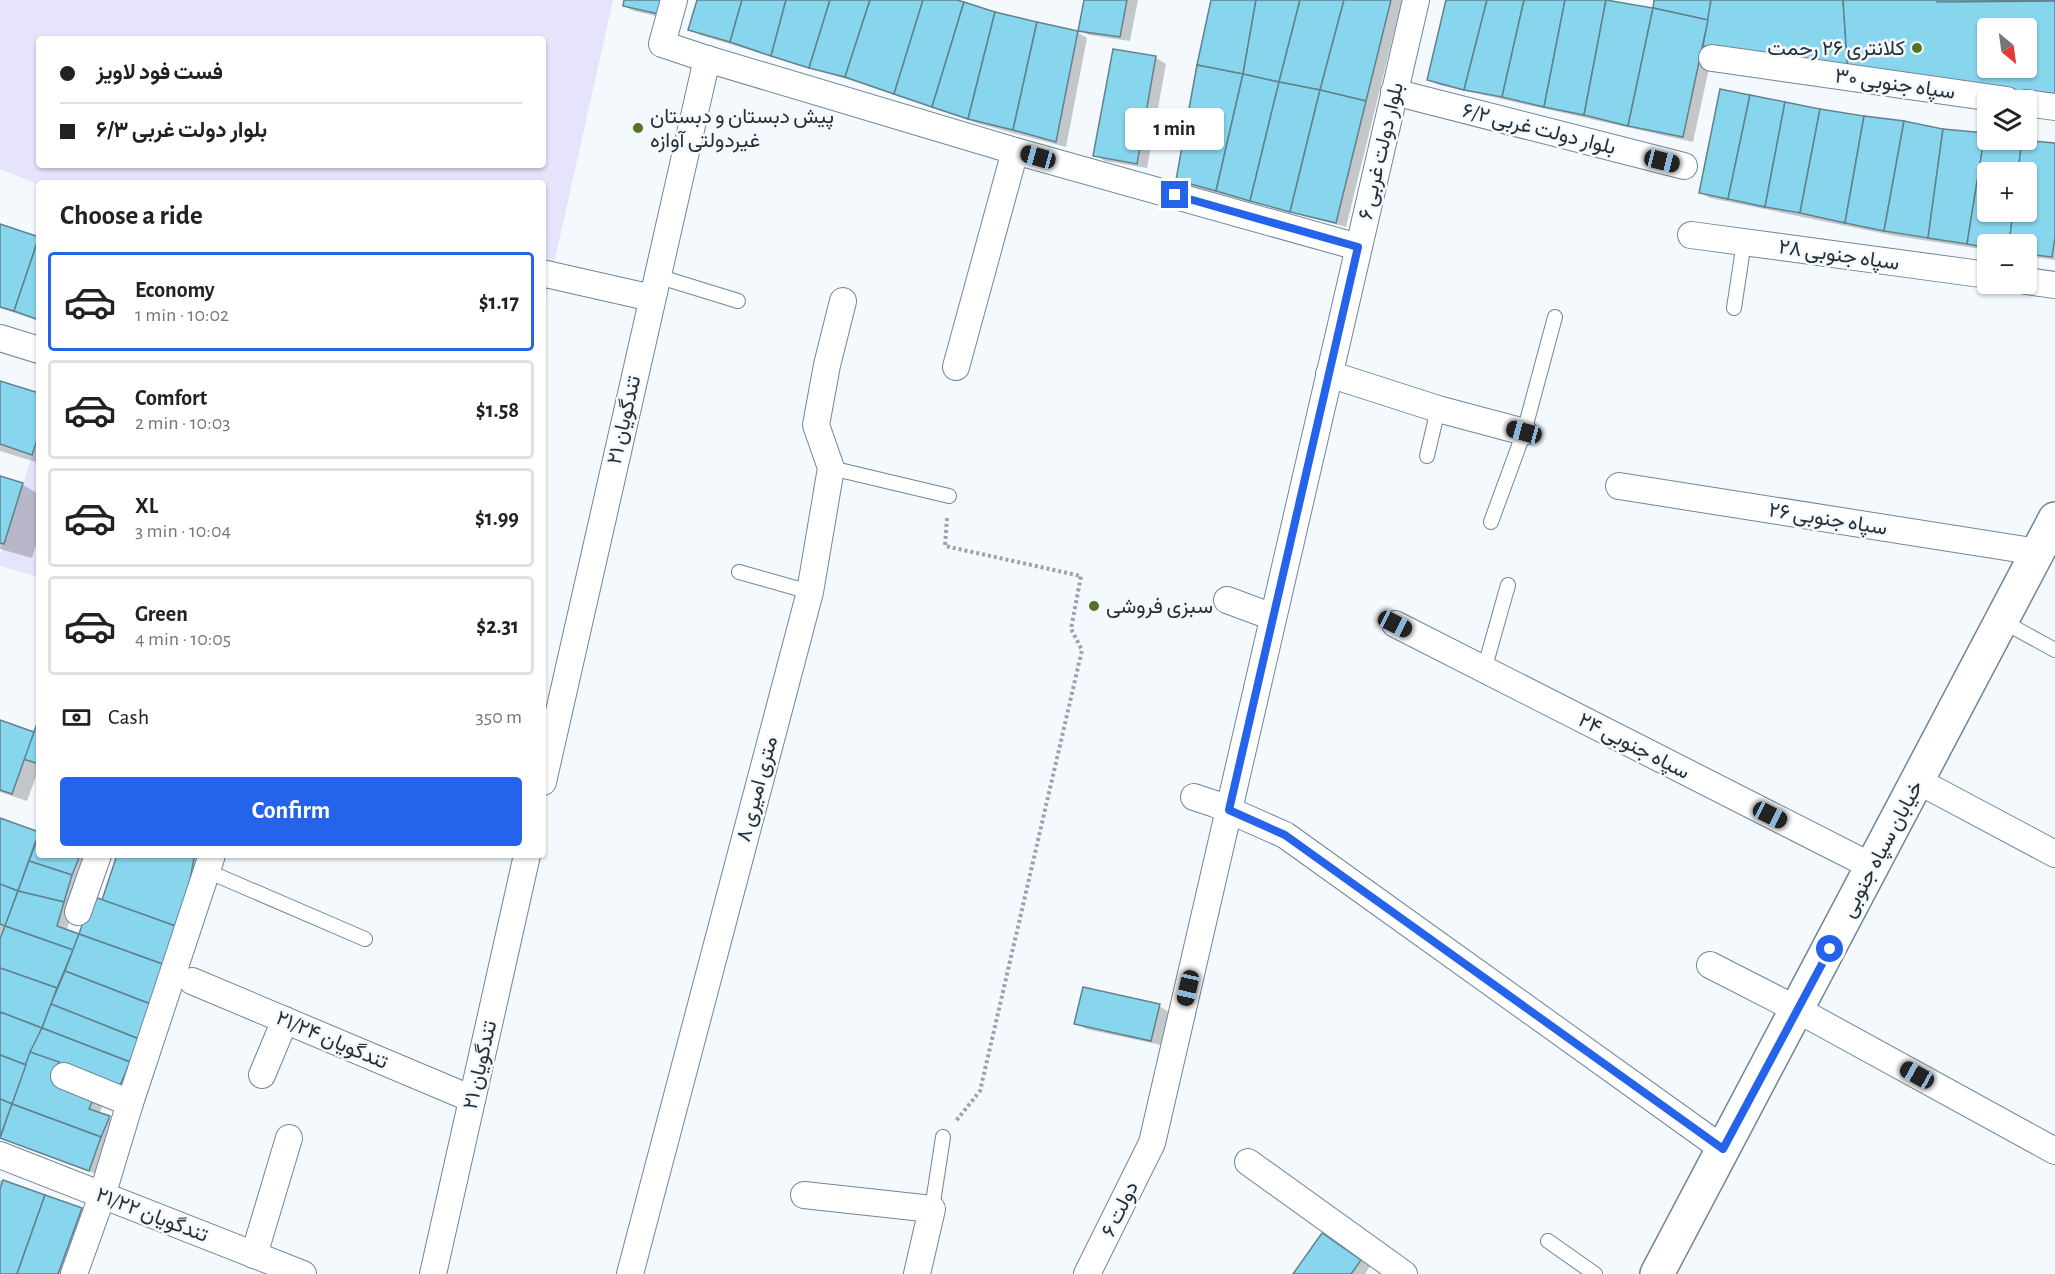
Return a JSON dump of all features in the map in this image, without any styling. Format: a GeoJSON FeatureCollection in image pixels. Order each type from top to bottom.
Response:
{"type":"FeatureCollection","features":[{"type":"Feature","properties":{"kind":"street"},"geometry":{"type":"LineString","coordinates":[[674,0],[662,44],[1015,151],[1358,247]]}},
{"type":"Feature","properties":{"kind":"street","name":"بلوار دولت غربی ۶"},"geometry":{"type":"LineString","coordinates":[[1152,1143],[1416,0]]}},
{"type":"Feature","properties":{"kind":"street","name":"۳۰ سپاه جنوبی"},"geometry":{"type":"LineString","coordinates":[[1712,58],[1977,96]]}},
{"type":"Feature","properties":{"kind":"street","name":"۲۱ تندگویان"},"geometry":{"type":"LineString","coordinates":[[546,769],[707,59]]}},
{"type":"Feature","properties":{"kind":"street","name":"بلوار دولت غربی ۶/۲"},"geometry":{"type":"LineString","coordinates":[[1394,92],[1684,166]]}},
{"type":"Feature","properties":{"kind":"street"},"geometry":{"type":"LineString","coordinates":[[2037,105],[2055,107]]}},
{"type":"Feature","properties":{"kind":"street"},"geometry":{"type":"LineString","coordinates":[[956,367],[1015,151]]}},
{"type":"Feature","properties":{"kind":"street","name":"۲۸ سپاه جنوبی"},"geometry":{"type":"LineString","coordinates":[[1691,235],[1977,274]]}},
{"type":"Feature","properties":{"kind":"street"},"geometry":{"type":"LineString","coordinates":[[546,274],[654,287]]}},
{"type":"Feature","properties":{"kind":"street"},"geometry":{"type":"LineString","coordinates":[[2037,283],[2055,285]]}},
{"type":"Feature","properties":{"kind":"street","name":"۸ متری امیری"},"geometry":{"type":"LineString","coordinates":[[630,1274],[810,592],[831,468],[816,425],[826,365],[843,301]]}},
{"type":"Feature","properties":{"kind":"street"},"geometry":{"type":"LineString","coordinates":[[0,338],[36,349]]}},
{"type":"Feature","properties":{"kind":"street"},"geometry":{"type":"LineString","coordinates":[[1329,374],[1438,409],[1524,432]]}},
{"type":"Feature","properties":{"kind":"street","name":"۲۶ سپاه جنوبی"},"geometry":{"type":"LineString","coordinates":[[1619,486],[2038,552]]}},
{"type":"Feature","properties":{"kind":"street","name":"خیابان سپاه جنوبی"},"geometry":{"type":"LineString","coordinates":[[1660,1273],[2055,519]]}},
{"type":"Feature","properties":{"kind":"street"},"geometry":{"type":"LineString","coordinates":[[1227,600],[1273,617]]}},
{"type":"Feature","properties":{"kind":"street","name":"۲۴ سپاه جنوبی"},"geometry":{"type":"LineString","coordinates":[[1395,624],[1873,867]]}},
{"type":"Feature","properties":{"kind":"street"},"geometry":{"type":"LineString","coordinates":[[1918,780],[2055,854]]}},
{"type":"Feature","properties":{"kind":"street"},"geometry":{"type":"LineString","coordinates":[[1194,797],[1285,835],[1723,1149]]}},
{"type":"Feature","properties":{"kind":"street"},"geometry":{"type":"LineString","coordinates":[[78,912],[97,858]]}},
{"type":"Feature","properties":{"kind":"street","name":"۲۱ تندگویان"},"geometry":{"type":"LineString","coordinates":[[433,1274],[526,858]]}},
{"type":"Feature","properties":{"kind":"street"},"geometry":{"type":"LineString","coordinates":[[74,1274],[102,1196],[209,863]]}},
{"type":"Feature","properties":{"kind":"street"},"geometry":{"type":"LineString","coordinates":[[1710,965],[1798,1010],[2055,1151]]}},
{"type":"Feature","properties":{"kind":"street","name":"۲۱/۲۴ تندگویان"},"geometry":{"type":"LineString","coordinates":[[192,981],[472,1099]]}},
{"type":"Feature","properties":{"kind":"street"},"geometry":{"type":"LineString","coordinates":[[262,1075],[285,1020]]}},
{"type":"Feature","properties":{"kind":"street"},"geometry":{"type":"LineString","coordinates":[[64,1076],[130,1103]]}},
{"type":"Feature","properties":{"kind":"street"},"geometry":{"type":"LineString","coordinates":[[254,1255],[289,1138]]}},
{"type":"Feature","properties":{"kind":"street","name":"۶ دولت"},"geometry":{"type":"LineString","coordinates":[[1087,1274],[1152,1143]]}},
{"type":"Feature","properties":{"kind":"street","name":"۲۱/۲۲ تندگویان"},"geometry":{"type":"LineString","coordinates":[[0,1155],[303,1274]]}},
{"type":"Feature","properties":{"kind":"street"},"geometry":{"type":"LineString","coordinates":[[1248,1162],[1404,1274]]}},
{"type":"Feature","properties":{"kind":"street"},"geometry":{"type":"LineString","coordinates":[[804,1195],[932,1209],[917,1274]]}},
{"type":"Feature","properties":{"kind":"lane"},"geometry":{"type":"LineString","coordinates":[[1734,308],[1744,242]]}},
{"type":"Feature","properties":{"kind":"lane"},"geometry":{"type":"LineString","coordinates":[[654,287],[738,300]]}},
{"type":"Feature","properties":{"kind":"lane"},"geometry":{"type":"LineString","coordinates":[[1491,522],[1524,432],[1555,317]]}},
{"type":"Feature","properties":{"kind":"lane"},"geometry":{"type":"LineString","coordinates":[[1427,456],[1438,409]]}},
{"type":"Feature","properties":{"kind":"lane"},"geometry":{"type":"LineString","coordinates":[[831,468],[949,496]]}},
{"type":"Feature","properties":{"kind":"lane"},"geometry":{"type":"LineString","coordinates":[[739,572],[810,592]]}},
{"type":"Feature","properties":{"kind":"lane"},"geometry":{"type":"LineString","coordinates":[[1484,670],[1508,585]]}},
{"type":"Feature","properties":{"kind":"lane"},"geometry":{"type":"LineString","coordinates":[[2002,621],[2055,650]]}},
{"type":"Feature","properties":{"kind":"lane"},"geometry":{"type":"LineString","coordinates":[[209,863],[364,939]]}},
{"type":"Feature","properties":{"kind":"lane"},"geometry":{"type":"LineString","coordinates":[[932,1209],[943,1137]]}},
{"type":"Feature","properties":{"kind":"lane"},"geometry":{"type":"LineString","coordinates":[[1548,1241],[1595,1274]]}},
{"type":"Feature","properties":{"kind":"path"},"geometry":{"type":"LineString","coordinates":[[943,1137],[980,1091],[1082,650],[1071,628],[1081,576],[945,546],[949,496]]}},
{"type":"Feature","properties":{"kind":"shaded area"},"geometry":{"type":"Polygon","coordinates":[[[0,0],[613,0],[546,300],[546,180],[36,180],[36,184],[0,169],[0,0]]]}},
{"type":"Feature","properties":{"kind":"shaded area"},"geometry":{"type":"Polygon","coordinates":[[[36,443],[36,576],[0,566],[0,555],[36,443]]]}},
{"type":"Feature","properties":{"kind":"building"},"geometry":{"type":"Polygon","coordinates":[[[624,0],[666,0],[663,15],[623,6],[624,0]]]}},
{"type":"Feature","properties":{"kind":"building"},"geometry":{"type":"Polygon","coordinates":[[[697,0],[742,0],[730,42],[688,30],[697,0]]]}},
{"type":"Feature","properties":{"kind":"building"},"geometry":{"type":"Polygon","coordinates":[[[742,0],[786,0],[771,56],[730,42],[742,0]]]}},
{"type":"Feature","properties":{"kind":"building"},"geometry":{"type":"Polygon","coordinates":[[[786,0],[830,0],[809,68],[771,56],[786,0]]]}},
{"type":"Feature","properties":{"kind":"building"},"geometry":{"type":"Polygon","coordinates":[[[830,0],[870,0],[845,77],[809,68],[830,0]]]}},
{"type":"Feature","properties":{"kind":"building"},"geometry":{"type":"Polygon","coordinates":[[[870,0],[923,0],[894,94],[845,77],[870,0]]]}},
{"type":"Feature","properties":{"kind":"building"},"geometry":{"type":"Polygon","coordinates":[[[923,0],[964,2],[932,107],[894,94],[923,0]]]}},
{"type":"Feature","properties":{"kind":"building"},"geometry":{"type":"Polygon","coordinates":[[[1084,0],[1127,0],[1120,37],[1078,31],[1084,0]]]}},
{"type":"Feature","properties":{"kind":"building"},"geometry":{"type":"Polygon","coordinates":[[[1211,0],[1256,0],[1243,74],[1197,65],[1211,0]]]}},
{"type":"Feature","properties":{"kind":"building"},"geometry":{"type":"Polygon","coordinates":[[[1256,0],[1300,0],[1279,82],[1243,74],[1256,0]]]}},
{"type":"Feature","properties":{"kind":"building"},"geometry":{"type":"Polygon","coordinates":[[[1300,0],[1344,0],[1320,90],[1279,82],[1300,0]]]}},
{"type":"Feature","properties":{"kind":"building"},"geometry":{"type":"Polygon","coordinates":[[[1344,0],[1391,0],[1366,101],[1320,90],[1344,0]]]}},
{"type":"Feature","properties":{"kind":"building"},"geometry":{"type":"Polygon","coordinates":[[[1446,0],[1487,0],[1464,90],[1427,80],[1446,0]]]}},
{"type":"Feature","properties":{"kind":"building"},"geometry":{"type":"Polygon","coordinates":[[[1487,0],[1524,0],[1502,97],[1464,90],[1487,0]]]}},
{"type":"Feature","properties":{"kind":"building"},"geometry":{"type":"Polygon","coordinates":[[[1524,0],[1565,0],[1544,107],[1502,97],[1524,0]]]}},
{"type":"Feature","properties":{"kind":"building"},"geometry":{"type":"Polygon","coordinates":[[[1565,0],[1606,0],[1584,115],[1544,107],[1565,0]]]}},
{"type":"Feature","properties":{"kind":"building"},"geometry":{"type":"Polygon","coordinates":[[[1606,0],[1653,8],[1628,126],[1584,115],[1606,0]]]}},
{"type":"Feature","properties":{"kind":"building"},"geometry":{"type":"Polygon","coordinates":[[[1654,0],[1711,0],[1708,20],[1653,8],[1654,0]]]}},
{"type":"Feature","properties":{"kind":"building"},"geometry":{"type":"Polygon","coordinates":[[[1711,0],[1843,0],[1848,73],[1703,46],[1711,0]]]}},
{"type":"Feature","properties":{"kind":"building","name":"کلانتری ۲۶ رحمت"},"geometry":{"type":"Polygon","coordinates":[[[1843,0],[2055,0],[2055,99],[2037,97],[2037,90],[1983,90],[1848,73],[1843,0]]]}},
{"type":"Feature","properties":{"kind":"building"},"geometry":{"type":"Polygon","coordinates":[[[1937,0],[2055,0],[2055,1],[1937,2],[1937,0]]]}},
{"type":"Feature","properties":{"kind":"building"},"geometry":{"type":"Polygon","coordinates":[[[964,2],[995,12],[968,119],[932,107],[964,2]]]}},
{"type":"Feature","properties":{"kind":"building"},"geometry":{"type":"Polygon","coordinates":[[[1653,8],[1708,20],[1683,137],[1628,126],[1653,8]]]}},
{"type":"Feature","properties":{"kind":"building"},"geometry":{"type":"Polygon","coordinates":[[[995,12],[1037,22],[1013,130],[968,119],[995,12]]]}},
{"type":"Feature","properties":{"kind":"building"},"geometry":{"type":"Polygon","coordinates":[[[1037,22],[1078,31],[1056,142],[1013,130],[1037,22]]]}},
{"type":"Feature","properties":{"kind":"building"},"geometry":{"type":"Polygon","coordinates":[[[1113,49],[1156,56],[1137,164],[1093,156],[1113,49]]]}},
{"type":"Feature","properties":{"kind":"building"},"geometry":{"type":"Polygon","coordinates":[[[1197,65],[1243,74],[1216,191],[1176,180],[1197,65]]]}},
{"type":"Feature","properties":{"kind":"building"},"geometry":{"type":"Polygon","coordinates":[[[1243,74],[1279,82],[1250,201],[1216,191],[1243,74]]]}},
{"type":"Feature","properties":{"kind":"building"},"geometry":{"type":"Polygon","coordinates":[[[1279,82],[1320,90],[1290,212],[1250,201],[1279,82]]]}},
{"type":"Feature","properties":{"kind":"building"},"geometry":{"type":"Polygon","coordinates":[[[1720,89],[1750,95],[1728,199],[1699,193],[1720,89]]]}},
{"type":"Feature","properties":{"kind":"building"},"geometry":{"type":"Polygon","coordinates":[[[1320,90],[1366,101],[1336,223],[1290,212],[1320,90]]]}},
{"type":"Feature","properties":{"kind":"building"},"geometry":{"type":"Polygon","coordinates":[[[1750,95],[1785,102],[1765,207],[1728,199],[1750,95]]]}},
{"type":"Feature","properties":{"kind":"building"},"geometry":{"type":"Polygon","coordinates":[[[1785,102],[1820,109],[1800,213],[1765,207],[1785,102]]]}},
{"type":"Feature","properties":{"kind":"building"},"geometry":{"type":"Polygon","coordinates":[[[1820,109],[1864,116],[1845,223],[1800,213],[1820,109]]]}},
{"type":"Feature","properties":{"kind":"building"},"geometry":{"type":"Polygon","coordinates":[[[1864,116],[1904,121],[1884,231],[1845,223],[1864,116]]]}},
{"type":"Feature","properties":{"kind":"building"},"geometry":{"type":"Polygon","coordinates":[[[1904,121],[1943,129],[1928,238],[1884,231],[1904,121]]]}},
{"type":"Feature","properties":{"kind":"building"},"geometry":{"type":"Polygon","coordinates":[[[1943,129],[1977,132],[1977,150],[1982,150],[1980,162],[1977,162],[1977,182],[1967,244],[1928,238],[1943,129]]]}},
{"type":"Feature","properties":{"kind":"building"},"geometry":{"type":"Polygon","coordinates":[[[2037,141],[2055,143],[2055,237],[2052,257],[2037,255],[2037,234],[2010,234],[2012,222],[2037,222],[2037,162],[2019,162],[2021,150],[2037,150],[2037,141]]]}},
{"type":"Feature","properties":{"kind":"building"},"geometry":{"type":"Polygon","coordinates":[[[1982,150],[2021,150],[2019,162],[1980,162],[1982,150]]]}},
{"type":"Feature","properties":{"kind":"building"},"geometry":{"type":"Polygon","coordinates":[[[1977,182],[1977,222],[2012,222],[2010,234],[1977,234],[1977,246],[1967,244],[1977,182]]]}},
{"type":"Feature","properties":{"kind":"building"},"geometry":{"type":"Polygon","coordinates":[[[0,224],[36,236],[36,246],[14,311],[0,307],[0,224]]]}},
{"type":"Feature","properties":{"kind":"building"},"geometry":{"type":"Polygon","coordinates":[[[36,246],[36,319],[14,311],[36,246]]]}},
{"type":"Feature","properties":{"kind":"building"},"geometry":{"type":"Polygon","coordinates":[[[0,381],[36,392],[36,443],[32,455],[0,444],[0,381]]]}},
{"type":"Feature","properties":{"kind":"building"},"geometry":{"type":"Polygon","coordinates":[[[0,476],[23,483],[4,544],[0,543],[0,476]]]}},
{"type":"Feature","properties":{"kind":"building"},"geometry":{"type":"Polygon","coordinates":[[[0,720],[34,732],[12,794],[0,790],[0,720]]]}},
{"type":"Feature","properties":{"kind":"building"},"geometry":{"type":"Polygon","coordinates":[[[36,726],[36,763],[23,759],[36,726]]]}},
{"type":"Feature","properties":{"kind":"building"},"geometry":{"type":"Polygon","coordinates":[[[0,818],[36,831],[36,840],[18,891],[0,884],[0,818]]]}},
{"type":"Feature","properties":{"kind":"building"},"geometry":{"type":"Polygon","coordinates":[[[36,843],[36,858],[79,858],[72,875],[29,861],[36,843]]]}},
{"type":"Feature","properties":{"kind":"building"},"geometry":{"type":"Polygon","coordinates":[[[116,858],[194,858],[181,928],[102,900],[116,858]]]}},
{"type":"Feature","properties":{"kind":"building"},"geometry":{"type":"Polygon","coordinates":[[[29,861],[72,875],[64,902],[18,891],[29,861]]]}},
{"type":"Feature","properties":{"kind":"building"},"geometry":{"type":"Polygon","coordinates":[[[0,884],[18,891],[5,926],[0,924],[0,884]]]}},
{"type":"Feature","properties":{"kind":"building"},"geometry":{"type":"Polygon","coordinates":[[[18,891],[64,902],[57,926],[79,934],[73,950],[5,926],[18,891]]]}},
{"type":"Feature","properties":{"kind":"building"},"geometry":{"type":"Polygon","coordinates":[[[92,896],[181,928],[168,966],[79,934],[92,896]]]}},
{"type":"Feature","properties":{"kind":"building"},"geometry":{"type":"Polygon","coordinates":[[[5,926],[73,950],[57,988],[0,968],[0,939],[5,926]]]}},
{"type":"Feature","properties":{"kind":"building"},"geometry":{"type":"Polygon","coordinates":[[[79,934],[168,966],[153,1005],[65,971],[79,934]]]}},
{"type":"Feature","properties":{"kind":"building"},"geometry":{"type":"Polygon","coordinates":[[[0,968],[57,988],[42,1028],[0,1012],[0,968]]]}},
{"type":"Feature","properties":{"kind":"building"},"geometry":{"type":"Polygon","coordinates":[[[65,971],[153,1005],[139,1039],[51,1004],[65,971]]]}},
{"type":"Feature","properties":{"kind":"building"},"geometry":{"type":"Polygon","coordinates":[[[1083,987],[1160,1004],[1151,1041],[1074,1024],[1083,987]]]}},
{"type":"Feature","properties":{"kind":"building"},"geometry":{"type":"Polygon","coordinates":[[[51,1004],[139,1039],[130,1062],[42,1028],[51,1004]]]}},
{"type":"Feature","properties":{"kind":"building"},"geometry":{"type":"Polygon","coordinates":[[[0,1012],[42,1028],[26,1065],[0,1055],[0,1012]]]}},
{"type":"Feature","properties":{"kind":"building"},"geometry":{"type":"Polygon","coordinates":[[[42,1028],[130,1062],[119,1088],[30,1052],[42,1028]]]}},
{"type":"Feature","properties":{"kind":"building"},"geometry":{"type":"Polygon","coordinates":[[[30,1052],[59,1062],[52,1080],[95,1095],[89,1109],[110,1116],[101,1137],[12,1104],[30,1052]]]}},
{"type":"Feature","properties":{"kind":"building"},"geometry":{"type":"Polygon","coordinates":[[[0,1055],[26,1065],[12,1104],[0,1099],[0,1055]]]}},
{"type":"Feature","properties":{"kind":"building"},"geometry":{"type":"Polygon","coordinates":[[[0,1099],[12,1104],[0,1138],[0,1099]]]}},
{"type":"Feature","properties":{"kind":"building"},"geometry":{"type":"Polygon","coordinates":[[[12,1104],[101,1137],[89,1171],[0,1138],[12,1104]]]}},
{"type":"Feature","properties":{"kind":"building"},"geometry":{"type":"Polygon","coordinates":[[[3,1180],[45,1195],[17,1274],[0,1274],[0,1189],[3,1180]]]}},
{"type":"Feature","properties":{"kind":"building"},"geometry":{"type":"Polygon","coordinates":[[[45,1195],[82,1208],[58,1274],[17,1274],[45,1195]]]}},
{"type":"Feature","properties":{"kind":"building"},"geometry":{"type":"Polygon","coordinates":[[[1322,1233],[1361,1260],[1351,1274],[1293,1274],[1322,1233]]]}},
{"type":"Feature","properties":{"kind":"place","name":"کلانتری ۲۶ رحمت"},"geometry":{"type":"Point","coordinates":[1917,48]}},
{"type":"Feature","properties":{"kind":"place","name":"پیش دبستان و دبستان غیردولتی آوازه"},"geometry":{"type":"Point","coordinates":[638,128]}},
{"type":"Feature","properties":{"kind":"place","name":"سبزی فروشی"},"geometry":{"type":"Point","coordinates":[1094,606]}},
{"type":"Feature","properties":{"kind":"route"},"geometry":{"type":"LineString","coordinates":[[1175,195],[1358,247],[1229,810],[1285,835],[1723,1149],[1830,949]]}}]}
